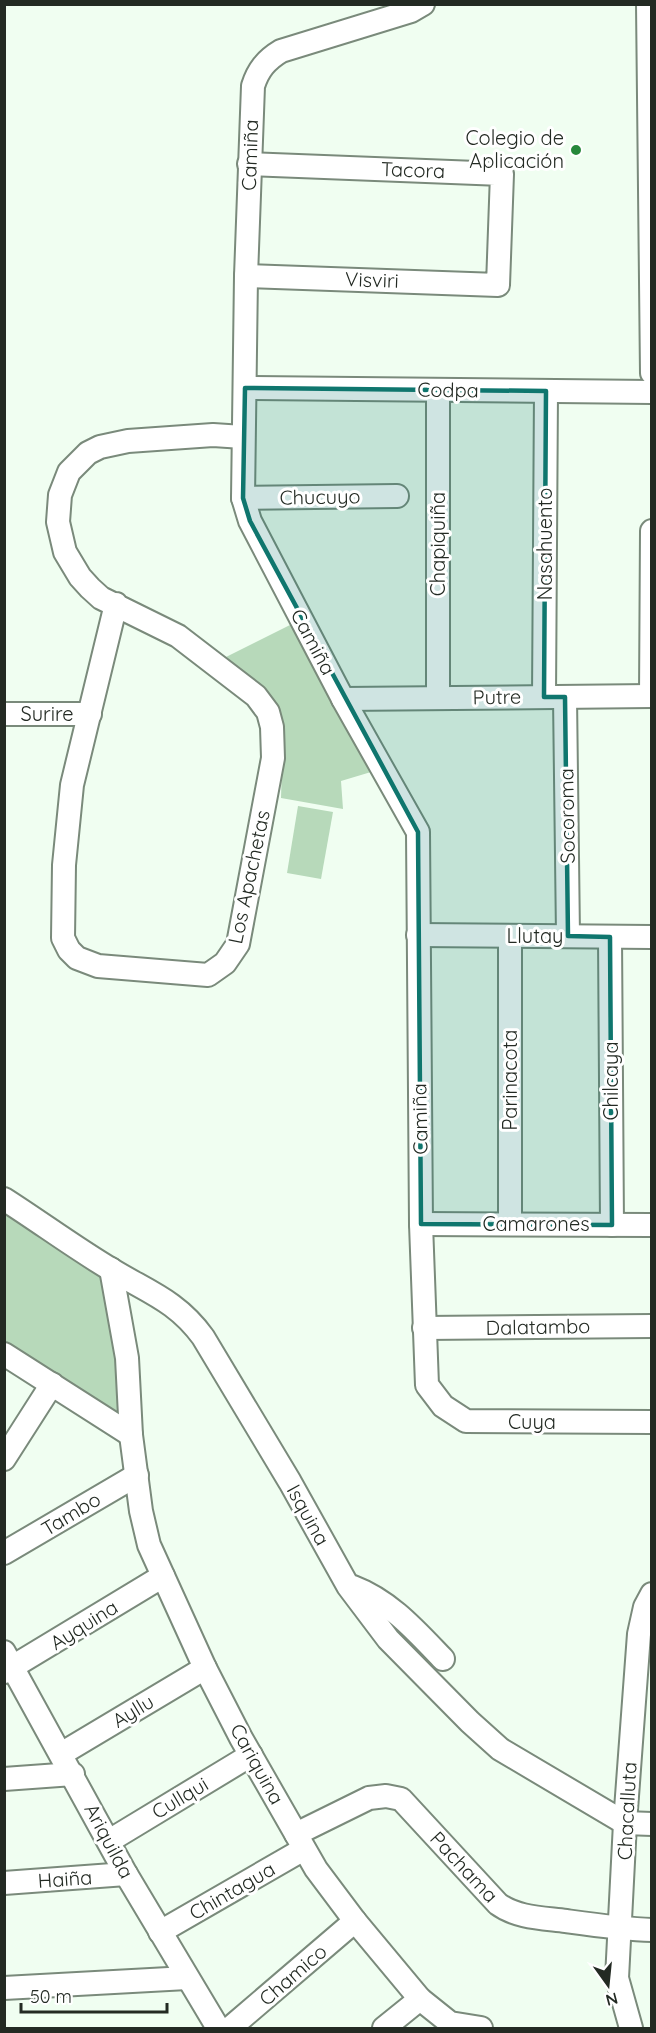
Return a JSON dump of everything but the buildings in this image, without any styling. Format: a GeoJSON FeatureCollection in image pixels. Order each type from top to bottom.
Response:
{"type":"FeatureCollection","features":[{"type":"Feature","properties":{"kind":"street","name":"Camiña"},"geometry":{"type":"LineString","coordinates":[[423,4],[411,11],[281,51],[271,57],[256,75],[253,86],[249,164],[243,498],[250,521],[343,699],[417,832],[421,1224],[427,1385]]}},
{"type":"Feature","properties":{"kind":"street"},"geometry":{"type":"LineString","coordinates":[[648,4],[651,373]]}},
{"type":"Feature","properties":{"kind":"street","name":"Tacora"},"geometry":{"type":"LineString","coordinates":[[249,164],[502,174],[498,285]]}},
{"type":"Feature","properties":{"kind":"street","name":"Visviri"},"geometry":{"type":"LineString","coordinates":[[246,276],[498,285]]}},
{"type":"Feature","properties":{"kind":"street","name":"Codpa"},"geometry":{"type":"LineString","coordinates":[[245,388],[651,392]]}},
{"type":"Feature","properties":{"kind":"street","name":"Chapiquiña"},"geometry":{"type":"LineString","coordinates":[[438,390],[438,698]]}},
{"type":"Feature","properties":{"kind":"street","name":"Nasahuento"},"geometry":{"type":"LineString","coordinates":[[546,391],[554,697]]}},
{"type":"Feature","properties":{"kind":"street","name":"Los Apachetas"},"geometry":{"type":"LineString","coordinates":[[116,604],[77,761],[65,843],[63,938],[69,950],[77,958],[98,966],[208,975],[225,963],[238,944],[273,758],[272,727],[268,712],[256,696],[178,636],[116,604],[101,598],[90,588],[80,577],[65,552],[58,507],[69,472],[88,453],[114,443],[213,435],[243,437]]}},
{"type":"Feature","properties":{"kind":"street","name":"Chucuyo"},"geometry":{"type":"LineString","coordinates":[[243,498],[397,496]]}},
{"type":"Feature","properties":{"kind":"street"},"geometry":{"type":"LineString","coordinates":[[651,531],[651,696]]}},
{"type":"Feature","properties":{"kind":"street","name":"Putre"},"geometry":{"type":"LineString","coordinates":[[343,699],[651,696]]}},
{"type":"Feature","properties":{"kind":"street","name":"Socoroma"},"geometry":{"type":"LineString","coordinates":[[554,697],[568,936]]}},
{"type":"Feature","properties":{"kind":"street","name":"Surire"},"geometry":{"type":"LineString","coordinates":[[4,714],[90,714]]}},
{"type":"Feature","properties":{"kind":"street","name":"Llutay"},"geometry":{"type":"LineString","coordinates":[[418,935],[651,937]]}},
{"type":"Feature","properties":{"kind":"street","name":"Parinacota"},"geometry":{"type":"LineString","coordinates":[[510,936],[510,1224]]}},
{"type":"Feature","properties":{"kind":"street","name":"Chilcaya"},"geometry":{"type":"LineString","coordinates":[[610,937],[612,1224]]}},
{"type":"Feature","properties":{"kind":"street","name":"Isquina"},"geometry":{"type":"LineString","coordinates":[[4,1199],[111,1269],[170,1302],[184,1314],[203,1336],[290,1482],[348,1586],[388,1639],[500,1749],[626,1823]]}},
{"type":"Feature","properties":{"kind":"street","name":"Camarones"},"geometry":{"type":"LineString","coordinates":[[421,1224],[651,1225]]}},
{"type":"Feature","properties":{"kind":"street","name":"Cariquina"},"geometry":{"type":"LineString","coordinates":[[111,1269],[127,1358],[131,1435],[141,1511],[150,1545],[162,1576],[205,1668],[316,1869],[355,1921],[420,1999],[449,2026],[481,2028]]}},
{"type":"Feature","properties":{"kind":"street","name":"Dalatambo"},"geometry":{"type":"LineString","coordinates":[[424,1328],[651,1326]]}},
{"type":"Feature","properties":{"kind":"street"},"geometry":{"type":"LineString","coordinates":[[4,1354],[131,1435]]}},
{"type":"Feature","properties":{"kind":"street"},"geometry":{"type":"LineString","coordinates":[[4,1459],[52,1384]]}},
{"type":"Feature","properties":{"kind":"street","name":"Cuya"},"geometry":{"type":"LineString","coordinates":[[427,1385],[443,1406],[466,1421],[651,1422]]}},
{"type":"Feature","properties":{"kind":"street","name":"Tambo"},"geometry":{"type":"LineString","coordinates":[[4,1553],[137,1475]]}},
{"type":"Feature","properties":{"kind":"street","name":"Ayquina"},"geometry":{"type":"LineString","coordinates":[[7,1664],[162,1576]]}},
{"type":"Feature","properties":{"kind":"street"},"geometry":{"type":"LineString","coordinates":[[348,1586],[369,1593],[397,1612],[444,1659]]}},
{"type":"Feature","properties":{"kind":"street","name":"Chacalluta"},"geometry":{"type":"LineString","coordinates":[[631,2028],[617,1978],[626,1823],[642,1727],[644,1669],[639,1634],[645,1607],[651,1594]]}},
{"type":"Feature","properties":{"kind":"street","name":"Ariquilda"},"geometry":{"type":"LineString","coordinates":[[7,1664],[73,1774],[126,1874],[218,2028]]}},
{"type":"Feature","properties":{"kind":"street","name":"Ayllu"},"geometry":{"type":"LineString","coordinates":[[61,1754],[205,1668]]}},
{"type":"Feature","properties":{"kind":"street","name":"Cullqui"},"geometry":{"type":"LineString","coordinates":[[109,1841],[251,1755]]}},
{"type":"Feature","properties":{"kind":"street"},"geometry":{"type":"LineString","coordinates":[[4,1779],[73,1774]]}},
{"type":"Feature","properties":{"kind":"street","name":"Pachama"},"geometry":{"type":"LineString","coordinates":[[300,1841],[369,1798],[394,1797],[401,1799],[504,1908],[531,1916],[621,1929],[651,1930]]}},
{"type":"Feature","properties":{"kind":"street"},"geometry":{"type":"LineString","coordinates":[[626,1823],[651,1824]]}},
{"type":"Feature","properties":{"kind":"street","name":"Chintagua"},"geometry":{"type":"LineString","coordinates":[[160,1932],[300,1841]]}},
{"type":"Feature","properties":{"kind":"street","name":"Haiña"},"geometry":{"type":"LineString","coordinates":[[4,1883],[126,1874]]}},
{"type":"Feature","properties":{"kind":"street","name":"Chamico"},"geometry":{"type":"LineString","coordinates":[[230,2028],[355,1921]]}},
{"type":"Feature","properties":{"kind":"street"},"geometry":{"type":"LineString","coordinates":[[4,1988],[188,1978]]}},
{"type":"Feature","properties":{"kind":"street"},"geometry":{"type":"LineString","coordinates":[[384,2028],[420,1999]]}},
{"type":"Feature","properties":{"kind":"highlighted area"},"geometry":{"type":"Polygon","coordinates":[[[245,388],[546,391],[544,697],[565,697],[568,936],[610,937],[612,1225],[421,1224],[418,832],[250,521],[243,498],[245,388]]]}},
{"type":"Feature","properties":{"kind":"green space"},"geometry":{"type":"Polygon","coordinates":[[[296,622],[371,772],[341,781],[343,809],[281,798],[283,731],[222,659],[296,622]]]}},
{"type":"Feature","properties":{"kind":"green space"},"geometry":{"type":"Polygon","coordinates":[[[298,806],[333,812],[321,879],[287,873],[298,806]]]}},
{"type":"Feature","properties":{"kind":"green space"},"geometry":{"type":"Polygon","coordinates":[[[4,1211],[103,1275],[113,1314],[124,1420],[5,1350],[4,1211]]]}},
{"type":"Feature","properties":{"kind":"place","name":"Colegio de Aplicación"},"geometry":{"type":"Point","coordinates":[576,150]}}]}
